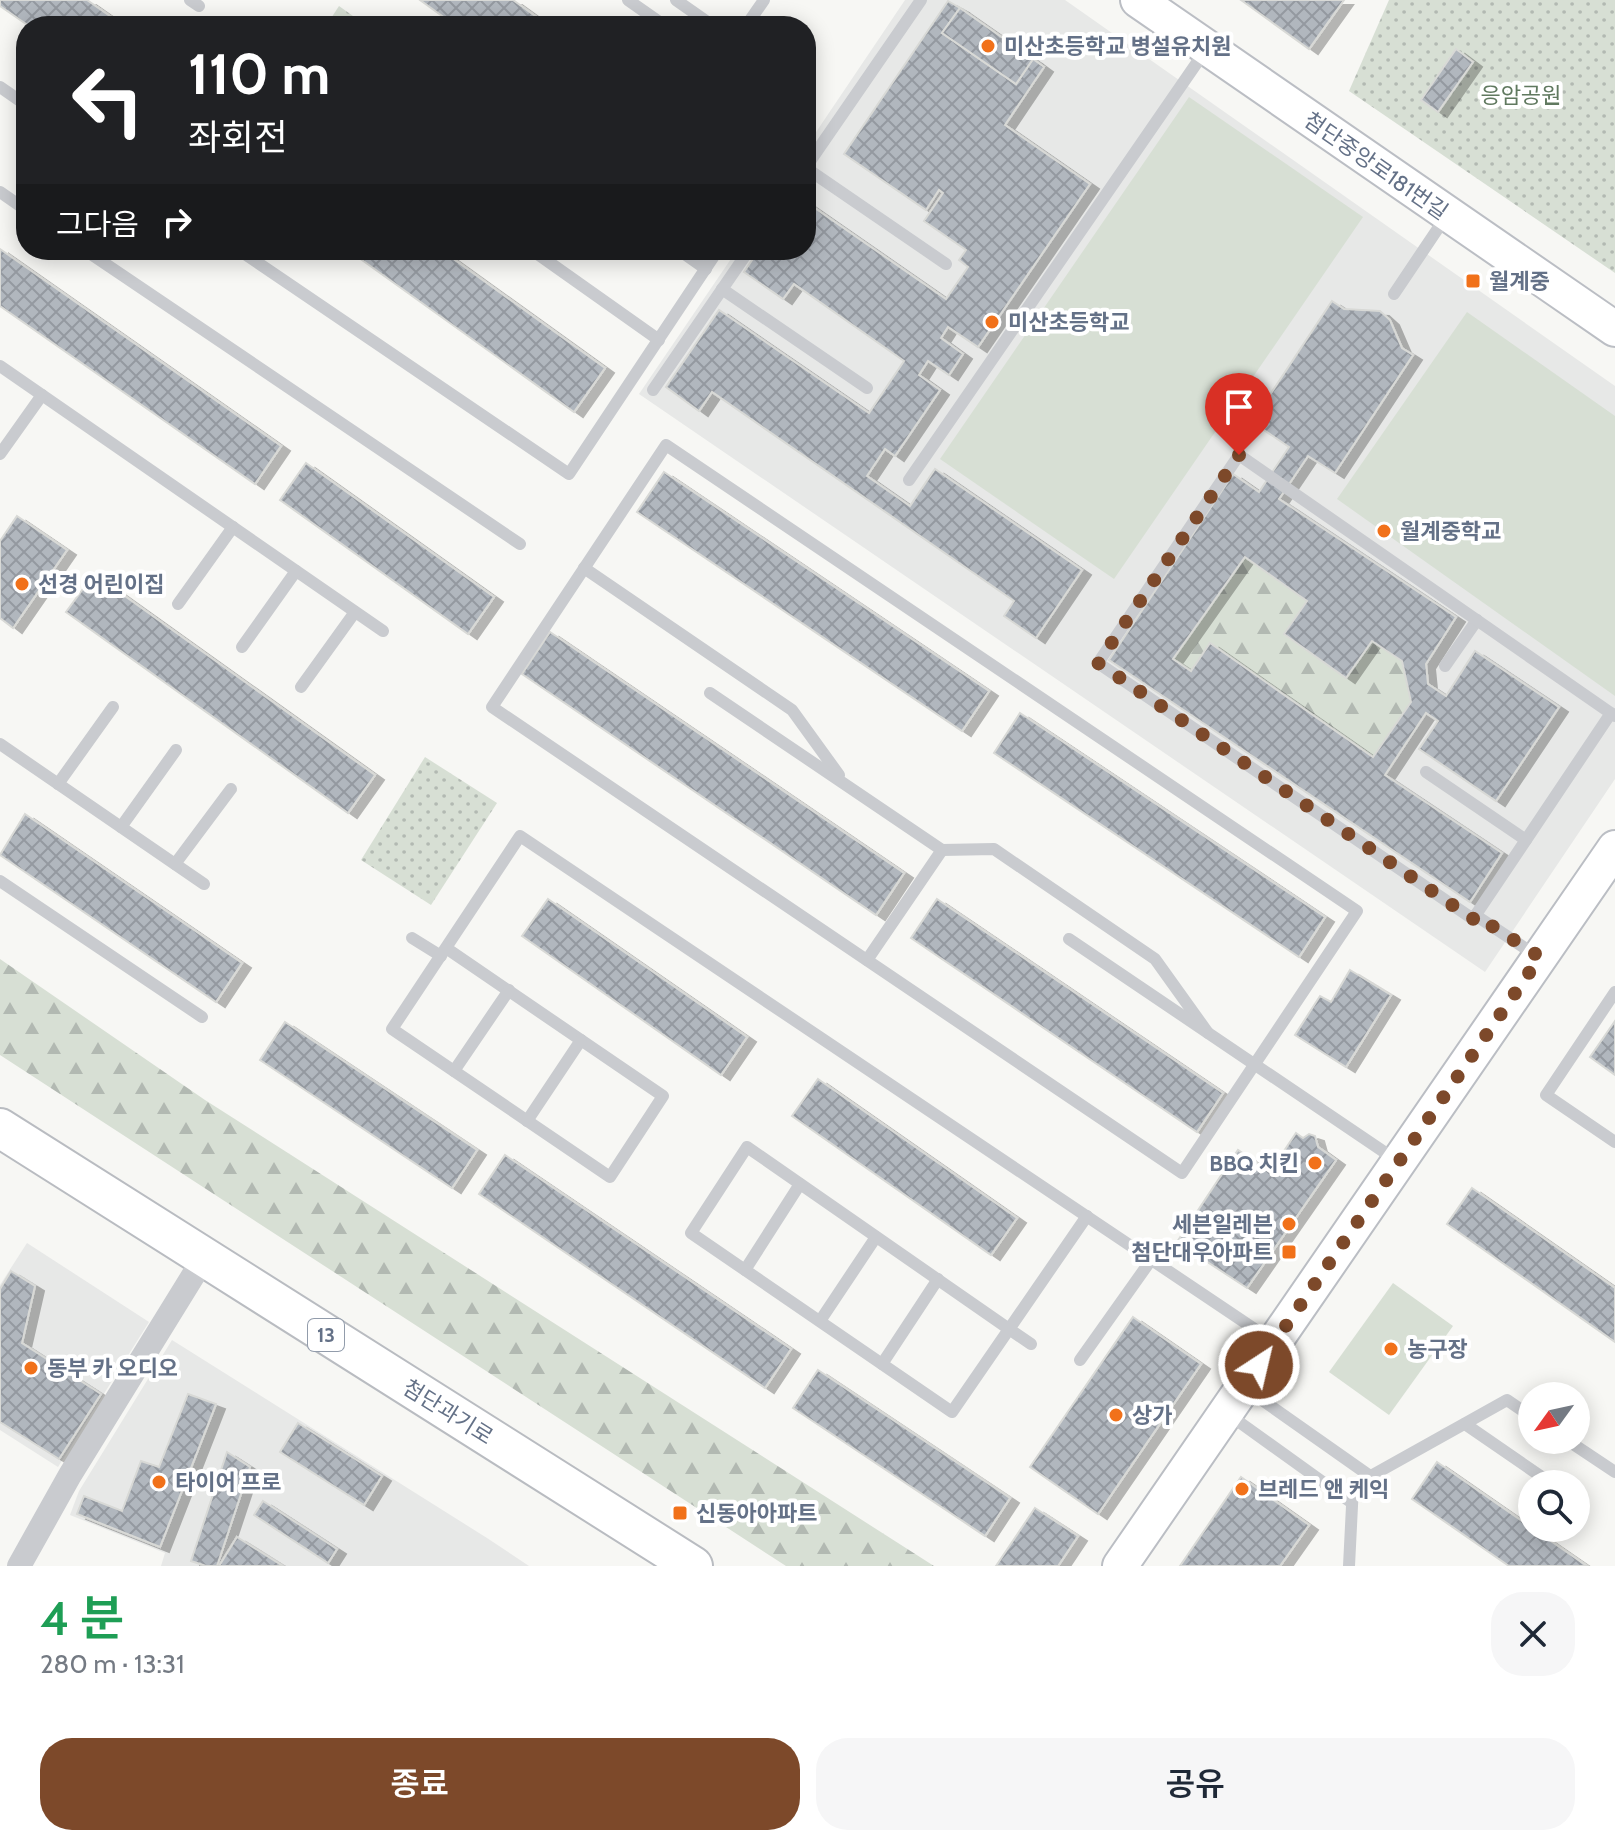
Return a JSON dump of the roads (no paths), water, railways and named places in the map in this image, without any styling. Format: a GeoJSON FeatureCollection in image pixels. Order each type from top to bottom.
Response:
{"type":"FeatureCollection","features":[{"type":"Feature","properties":{"kind":"main road","name":"첨단과기로"},"geometry":{"type":"LineString","coordinates":[[0,1128],[693,1566]]}},
{"type":"Feature","properties":{"kind":"street","name":"첨단중앙로181번길"},"geometry":{"type":"LineString","coordinates":[[1138,0],[1615,329]]}},
{"type":"Feature","properties":{"kind":"street"},"geometry":{"type":"LineString","coordinates":[[1120,1566],[1615,848]]}},
{"type":"Feature","properties":{"kind":"street"},"geometry":{"type":"LineString","coordinates":[[19,1566],[70,1475],[204,1258]]}},
{"type":"Feature","properties":{"kind":"lane"},"geometry":{"type":"LineString","coordinates":[[628,0],[651,16]]}},
{"type":"Feature","properties":{"kind":"lane"},"geometry":{"type":"LineString","coordinates":[[676,0],[699,16]]}},
{"type":"Feature","properties":{"kind":"lane"},"geometry":{"type":"LineString","coordinates":[[816,153],[921,0]]}},
{"type":"Feature","properties":{"kind":"lane"},"geometry":{"type":"LineString","coordinates":[[909,480],[1207,48]]}},
{"type":"Feature","properties":{"kind":"lane"},"geometry":{"type":"LineString","coordinates":[[816,175],[946,264]]}},
{"type":"Feature","properties":{"kind":"lane"},"geometry":{"type":"LineString","coordinates":[[1394,294],[1447,215]]}},
{"type":"Feature","properties":{"kind":"lane"},"geometry":{"type":"LineString","coordinates":[[100,260],[520,544]]}},
{"type":"Feature","properties":{"kind":"lane"},"geometry":{"type":"LineString","coordinates":[[254,260],[569,474],[712,260]]}},
{"type":"Feature","properties":{"kind":"lane"},"geometry":{"type":"LineString","coordinates":[[546,260],[659,340]]}},
{"type":"Feature","properties":{"kind":"lane"},"geometry":{"type":"LineString","coordinates":[[693,260],[706,269]]}},
{"type":"Feature","properties":{"kind":"lane"},"geometry":{"type":"LineString","coordinates":[[653,390],[742,260]]}},
{"type":"Feature","properties":{"kind":"lane"},"geometry":{"type":"LineString","coordinates":[[722,289],[867,388]]}},
{"type":"Feature","properties":{"kind":"lane"},"geometry":{"type":"LineString","coordinates":[[0,366],[383,631]]}},
{"type":"Feature","properties":{"kind":"lane"},"geometry":{"type":"LineString","coordinates":[[0,454],[42,395]]}},
{"type":"Feature","properties":{"kind":"lane"},"geometry":{"type":"LineString","coordinates":[[666,445],[1357,911],[1257,1066],[1182,1173],[867,960],[492,707],[666,445]]}},
{"type":"Feature","properties":{"kind":"lane"},"geometry":{"type":"LineString","coordinates":[[1239,455],[1613,715],[1473,919],[1098,663],[1239,455]]}},
{"type":"Feature","properties":{"kind":"lane"},"geometry":{"type":"LineString","coordinates":[[178,604],[233,527]]}},
{"type":"Feature","properties":{"kind":"lane"},"geometry":{"type":"LineString","coordinates":[[584,568],[792,710],[845,784]]}},
{"type":"Feature","properties":{"kind":"lane"},"geometry":{"type":"LineString","coordinates":[[242,647],[296,571]]}},
{"type":"Feature","properties":{"kind":"lane"},"geometry":{"type":"LineString","coordinates":[[301,687],[355,612]]}},
{"type":"Feature","properties":{"kind":"lane"},"geometry":{"type":"LineString","coordinates":[[1445,666],[1477,620]]}},
{"type":"Feature","properties":{"kind":"lane"},"geometry":{"type":"LineString","coordinates":[[710,693],[942,850],[994,849],[1155,959],[1208,1033]]}},
{"type":"Feature","properties":{"kind":"lane"},"geometry":{"type":"LineString","coordinates":[[58,784],[113,707]]}},
{"type":"Feature","properties":{"kind":"lane"},"geometry":{"type":"LineString","coordinates":[[0,744],[204,884]]}},
{"type":"Feature","properties":{"kind":"lane"},"geometry":{"type":"LineString","coordinates":[[121,827],[176,750]]}},
{"type":"Feature","properties":{"kind":"lane"},"geometry":{"type":"LineString","coordinates":[[1426,772],[1526,840]]}},
{"type":"Feature","properties":{"kind":"lane"},"geometry":{"type":"LineString","coordinates":[[175,864],[231,789]]}},
{"type":"Feature","properties":{"kind":"lane"},"geometry":{"type":"LineString","coordinates":[[412,938],[443,952],[509,990],[663,1096],[610,1177],[392,1029],[443,952],[520,836],[1274,1342]]}},
{"type":"Feature","properties":{"kind":"lane"},"geometry":{"type":"LineString","coordinates":[[867,960],[942,850]]}},
{"type":"Feature","properties":{"kind":"lane"},"geometry":{"type":"LineString","coordinates":[[0,881],[202,1017]]}},
{"type":"Feature","properties":{"kind":"lane"},"geometry":{"type":"LineString","coordinates":[[1475,915],[1540,957]]}},
{"type":"Feature","properties":{"kind":"lane"},"geometry":{"type":"LineString","coordinates":[[1069,939],[1399,1162]]}},
{"type":"Feature","properties":{"kind":"lane"},"geometry":{"type":"LineString","coordinates":[[454,1071],[509,990]]}},
{"type":"Feature","properties":{"kind":"lane"},"geometry":{"type":"LineString","coordinates":[[1615,992],[1546,1095],[1615,1142]]}},
{"type":"Feature","properties":{"kind":"lane"},"geometry":{"type":"LineString","coordinates":[[527,1121],[581,1040]]}},
{"type":"Feature","properties":{"kind":"lane"},"geometry":{"type":"LineString","coordinates":[[1031,1344],[1009,1329],[938,1279],[876,1237],[747,1147],[691,1233],[952,1412],[1009,1329],[1087,1216]]}},
{"type":"Feature","properties":{"kind":"lane"},"geometry":{"type":"LineString","coordinates":[[745,1270],[800,1184]]}},
{"type":"Feature","properties":{"kind":"lane"},"geometry":{"type":"LineString","coordinates":[[820,1321],[876,1237]]}},
{"type":"Feature","properties":{"kind":"lane"},"geometry":{"type":"LineString","coordinates":[[1080,1360],[1151,1260]]}},
{"type":"Feature","properties":{"kind":"lane"},"geometry":{"type":"LineString","coordinates":[[882,1364],[938,1279]]}},
{"type":"Feature","properties":{"kind":"lane"},"geometry":{"type":"LineString","coordinates":[[1234,1400],[1370,1476]]}},
{"type":"Feature","properties":{"kind":"lane"},"geometry":{"type":"LineString","coordinates":[[1234,1400],[1352,1503]]}},
{"type":"Feature","properties":{"kind":"lane"},"geometry":{"type":"LineString","coordinates":[[1349,1566],[1353,1486],[1507,1400],[1518,1407]]}},
{"type":"Feature","properties":{"kind":"lane"},"geometry":{"type":"LineString","coordinates":[[1465,1424],[1532,1470]]}},
{"type":"Feature","properties":{"kind":"lane"},"geometry":{"type":"LineString","coordinates":[[1588,1454],[1615,1472]]}},
{"type":"Feature","properties":{"kind":"place","name":"미산초등학교 병설유치원"},"geometry":{"type":"Point","coordinates":[988,46]}},
{"type":"Feature","properties":{"kind":"place","name":"월계중"},"geometry":{"type":"Point","coordinates":[1473,281]}},
{"type":"Feature","properties":{"kind":"place","name":"미산초등학교"},"geometry":{"type":"Point","coordinates":[992,322]}},
{"type":"Feature","properties":{"kind":"place","name":"월계중학교"},"geometry":{"type":"Point","coordinates":[1384,531]}},
{"type":"Feature","properties":{"kind":"place","name":"선경 어린이집"},"geometry":{"type":"Point","coordinates":[22,584]}},
{"type":"Feature","properties":{"kind":"place","name":"BBQ 치킨"},"geometry":{"type":"Point","coordinates":[1315,1163]}},
{"type":"Feature","properties":{"kind":"place","name":"세븐일레븐"},"geometry":{"type":"Point","coordinates":[1289,1224]}},
{"type":"Feature","properties":{"kind":"place","name":"첨단대우아파트"},"geometry":{"type":"Point","coordinates":[1289,1252]}},
{"type":"Feature","properties":{"kind":"place","name":"농구장"},"geometry":{"type":"Point","coordinates":[1391,1349]}},
{"type":"Feature","properties":{"kind":"place","name":"동부 카 오디오"},"geometry":{"type":"Point","coordinates":[31,1368]}},
{"type":"Feature","properties":{"kind":"place","name":"상가"},"geometry":{"type":"Point","coordinates":[1116,1415]}},
{"type":"Feature","properties":{"kind":"place","name":"타이어 프로"},"geometry":{"type":"Point","coordinates":[159,1482]}},
{"type":"Feature","properties":{"kind":"place","name":"브레드 앤 케익"},"geometry":{"type":"Point","coordinates":[1242,1489]}},
{"type":"Feature","properties":{"kind":"place","name":"신동아아파트"},"geometry":{"type":"Point","coordinates":[680,1513]}},
{"type":"Feature","properties":{"kind":"park label","name":"응암공원"},"geometry":{"type":"Point","coordinates":[1521,95]}}]}
